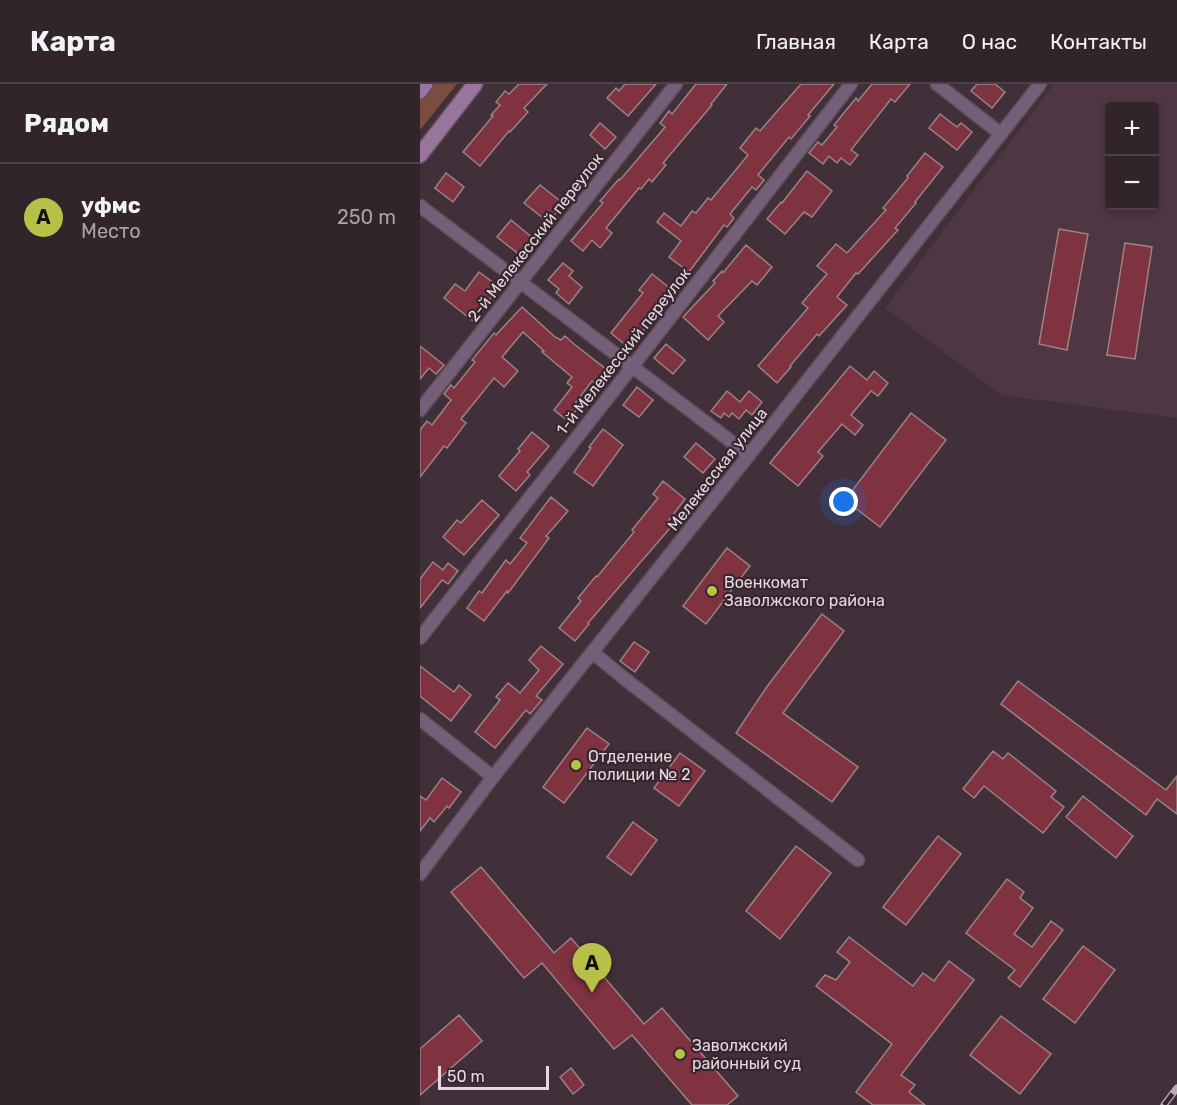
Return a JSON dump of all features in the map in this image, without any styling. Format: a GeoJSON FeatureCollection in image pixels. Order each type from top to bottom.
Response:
{"type":"FeatureCollection","features":[{"type":"Feature","properties":{"kind":"main road"},"geometry":{"type":"LineString","coordinates":[[420,91],[425,84]]}},
{"type":"Feature","properties":{"kind":"main road"},"geometry":{"type":"LineString","coordinates":[[420,155],[475,84]]}},
{"type":"Feature","properties":{"kind":"street","name":"2-й Мелекесский переулок"},"geometry":{"type":"LineString","coordinates":[[420,410],[676,84]]}},
{"type":"Feature","properties":{"kind":"street","name":"1-й Мелекесский переулок"},"geometry":{"type":"LineString","coordinates":[[420,638],[852,84]]}},
{"type":"Feature","properties":{"kind":"street"},"geometry":{"type":"LineString","coordinates":[[937,84],[1001,134]]}},
{"type":"Feature","properties":{"kind":"street","name":"Мелекесская улица"},"geometry":{"type":"LineString","coordinates":[[420,874],[493,777],[1040,84]]}},
{"type":"Feature","properties":{"kind":"street"},"geometry":{"type":"LineString","coordinates":[[420,206],[749,455]]}},
{"type":"Feature","properties":{"kind":"street"},"geometry":{"type":"LineString","coordinates":[[592,652],[858,860]]}},
{"type":"Feature","properties":{"kind":"street"},"geometry":{"type":"LineString","coordinates":[[420,719],[493,777]]}},
{"type":"Feature","properties":{"kind":"shaded area"},"geometry":{"type":"Polygon","coordinates":[[[432,84],[457,84],[420,130],[420,100],[432,84]]]}},
{"type":"Feature","properties":{"kind":"shaded area"},"geometry":{"type":"Polygon","coordinates":[[[1054,84],[1177,84],[1177,418],[1001,395],[885,308],[1054,84]]]}},
{"type":"Feature","properties":{"kind":"building"},"geometry":{"type":"Polygon","coordinates":[[[519,84],[547,84],[524,108],[528,112],[480,166],[463,152],[493,116],[491,115],[500,105],[496,102],[505,91],[509,94],[519,84]]]}},
{"type":"Feature","properties":{"kind":"building"},"geometry":{"type":"Polygon","coordinates":[[[625,84],[656,84],[628,116],[607,98],[616,88],[619,91],[625,84]]]}},
{"type":"Feature","properties":{"kind":"building"},"geometry":{"type":"Polygon","coordinates":[[[696,84],[727,84],[663,163],[666,165],[652,182],[649,179],[641,189],[639,188],[606,228],[612,233],[600,248],[592,240],[583,251],[571,241],[603,203],[600,201],[665,127],[660,123],[669,111],[672,114],[696,84]]]}},
{"type":"Feature","properties":{"kind":"building"},"geometry":{"type":"Polygon","coordinates":[[[801,84],[834,84],[791,139],[789,137],[758,175],[764,180],[756,190],[752,187],[730,214],[734,218],[727,227],[724,225],[689,272],[669,257],[681,241],[657,222],[664,213],[681,226],[692,211],[696,213],[708,198],[711,200],[748,155],[740,148],[756,128],[760,131],[801,84]]]}},
{"type":"Feature","properties":{"kind":"building"},"geometry":{"type":"Polygon","coordinates":[[[872,84],[910,84],[895,102],[891,99],[851,150],[858,155],[850,165],[841,158],[837,163],[829,156],[823,164],[809,153],[818,142],[822,145],[837,127],[834,125],[856,98],[858,101],[872,84]]]}},
{"type":"Feature","properties":{"kind":"building"},"geometry":{"type":"Polygon","coordinates":[[[977,84],[995,84],[1005,92],[992,108],[971,91],[977,84]]]}},
{"type":"Feature","properties":{"kind":"building"},"geometry":{"type":"Polygon","coordinates":[[[940,114],[957,127],[961,123],[972,132],[957,150],[929,128],[940,114]]]}},
{"type":"Feature","properties":{"kind":"building"},"geometry":{"type":"Polygon","coordinates":[[[600,123],[616,137],[605,149],[590,135],[600,123]]]}},
{"type":"Feature","properties":{"kind":"building"},"geometry":{"type":"Polygon","coordinates":[[[925,153],[943,167],[895,228],[898,230],[858,274],[856,273],[837,297],[847,305],[819,336],[817,334],[777,383],[758,366],[808,308],[802,303],[827,274],[817,266],[836,244],[847,253],[886,210],[883,208],[925,153]]]}},
{"type":"Feature","properties":{"kind":"building"},"geometry":{"type":"Polygon","coordinates":[[[807,171],[832,191],[812,217],[804,212],[785,234],[767,219],[807,171]]]}},
{"type":"Feature","properties":{"kind":"building"},"geometry":{"type":"Polygon","coordinates":[[[446,173],[464,187],[453,202],[435,188],[446,173]]]}},
{"type":"Feature","properties":{"kind":"building"},"geometry":{"type":"Polygon","coordinates":[[[540,185],[564,204],[548,222],[524,203],[540,185]]]}},
{"type":"Feature","properties":{"kind":"building"},"geometry":{"type":"Polygon","coordinates":[[[511,220],[534,239],[520,255],[497,237],[511,220]]]}},
{"type":"Feature","properties":{"kind":"building"},"geometry":{"type":"Polygon","coordinates":[[[1059,229],[1088,234],[1067,350],[1039,344],[1059,229]]]}},
{"type":"Feature","properties":{"kind":"building"},"geometry":{"type":"Polygon","coordinates":[[[1125,243],[1152,247],[1135,359],[1107,355],[1125,243]]]}},
{"type":"Feature","properties":{"kind":"building"},"geometry":{"type":"Polygon","coordinates":[[[746,245],[772,267],[757,285],[752,281],[718,316],[724,322],[708,340],[683,317],[746,245]]]}},
{"type":"Feature","properties":{"kind":"building"},"geometry":{"type":"Polygon","coordinates":[[[563,263],[573,271],[569,276],[582,287],[569,304],[556,293],[559,289],[548,280],[563,263]]]}},
{"type":"Feature","properties":{"kind":"building"},"geometry":{"type":"Polygon","coordinates":[[[479,272],[499,287],[473,321],[444,298],[455,284],[465,291],[479,272]]]}},
{"type":"Feature","properties":{"kind":"building"},"geometry":{"type":"Polygon","coordinates":[[[652,274],[675,292],[629,348],[611,333],[643,293],[639,290],[652,274]]]}},
{"type":"Feature","properties":{"kind":"building"},"geometry":{"type":"Polygon","coordinates":[[[522,307],[555,337],[561,340],[565,336],[607,370],[596,384],[592,381],[573,406],[577,409],[568,421],[554,410],[572,387],[567,383],[572,377],[542,352],[544,351],[523,332],[502,357],[518,371],[504,387],[494,378],[461,419],[466,423],[447,448],[444,446],[420,477],[420,430],[427,421],[432,425],[451,400],[444,394],[451,385],[454,388],[475,362],[472,360],[494,333],[496,335],[522,307]]]}},
{"type":"Feature","properties":{"kind":"building"},"geometry":{"type":"Polygon","coordinates":[[[666,344],[685,360],[673,374],[654,358],[666,344]]]}},
{"type":"Feature","properties":{"kind":"building"},"geometry":{"type":"Polygon","coordinates":[[[420,346],[444,365],[436,374],[429,368],[420,379],[420,346]]]}},
{"type":"Feature","properties":{"kind":"building"},"geometry":{"type":"Polygon","coordinates":[[[850,366],[867,380],[874,371],[888,383],[878,396],[871,391],[851,415],[863,425],[855,435],[842,424],[818,452],[823,456],[798,486],[770,463],[850,366]]]}},
{"type":"Feature","properties":{"kind":"building"},"geometry":{"type":"Polygon","coordinates":[[[637,387],[653,400],[639,417],[623,405],[637,387]]]}},
{"type":"Feature","properties":{"kind":"building"},"geometry":{"type":"Polygon","coordinates":[[[727,391],[740,402],[749,391],[762,402],[752,415],[746,410],[739,419],[732,413],[729,417],[724,413],[721,418],[711,411],[727,391]]]}},
{"type":"Feature","properties":{"kind":"building"},"geometry":{"type":"Polygon","coordinates":[[[911,413],[946,440],[880,527],[845,500],[911,413]]]}},
{"type":"Feature","properties":{"kind":"building"},"geometry":{"type":"Polygon","coordinates":[[[603,429],[623,445],[593,486],[574,472],[603,429]]]}},
{"type":"Feature","properties":{"kind":"building"},"geometry":{"type":"Polygon","coordinates":[[[532,432],[549,446],[527,472],[530,475],[516,491],[499,476],[520,451],[518,449],[532,432]]]}},
{"type":"Feature","properties":{"kind":"building"},"geometry":{"type":"Polygon","coordinates":[[[696,443],[715,459],[703,473],[684,457],[696,443]]]}},
{"type":"Feature","properties":{"kind":"building"},"geometry":{"type":"Polygon","coordinates":[[[663,481],[685,499],[666,524],[671,527],[575,641],[559,628],[581,601],[578,598],[634,532],[632,530],[658,498],[653,494],[663,481]]]}},
{"type":"Feature","properties":{"kind":"building"},"geometry":{"type":"Polygon","coordinates":[[[551,497],[568,511],[546,536],[549,538],[484,621],[467,608],[479,591],[482,593],[506,560],[510,564],[527,543],[520,538],[551,497]]]}},
{"type":"Feature","properties":{"kind":"building"},"geometry":{"type":"Polygon","coordinates":[[[482,500],[499,515],[464,555],[443,537],[457,520],[461,523],[482,500]]]}},
{"type":"Feature","properties":{"kind":"building","name":"Военкомат Заволжского района"},"geometry":{"type":"Polygon","coordinates":[[[727,548],[750,566],[706,624],[683,606],[727,548]]]}},
{"type":"Feature","properties":{"kind":"building"},"geometry":{"type":"Polygon","coordinates":[[[433,562],[443,570],[448,563],[458,571],[448,584],[442,580],[420,608],[420,579],[433,562]]]}},
{"type":"Feature","properties":{"kind":"building"},"geometry":{"type":"Polygon","coordinates":[[[822,614],[844,631],[783,713],[858,767],[832,802],[736,733],[766,688],[822,614]]]}},
{"type":"Feature","properties":{"kind":"building"},"geometry":{"type":"Polygon","coordinates":[[[634,642],[649,652],[635,672],[620,661],[634,642]]]}},
{"type":"Feature","properties":{"kind":"building"},"geometry":{"type":"Polygon","coordinates":[[[541,646],[563,664],[536,696],[542,700],[530,714],[526,710],[495,748],[475,732],[500,700],[496,697],[508,683],[520,693],[539,670],[529,660],[541,646]]]}},
{"type":"Feature","properties":{"kind":"building"},"geometry":{"type":"Polygon","coordinates":[[[420,666],[454,692],[459,685],[471,695],[451,721],[420,696],[420,666]]]}},
{"type":"Feature","properties":{"kind":"building"},"geometry":{"type":"Polygon","coordinates":[[[1018,681],[1166,790],[1177,776],[1177,814],[1157,799],[1146,815],[1001,704],[1018,681]]]}},
{"type":"Feature","properties":{"kind":"building","name":"Отделение полиции № 2"},"geometry":{"type":"Polygon","coordinates":[[[587,728],[609,744],[564,803],[543,787],[587,728]]]}},
{"type":"Feature","properties":{"kind":"building"},"geometry":{"type":"Polygon","coordinates":[[[993,751],[1003,759],[1008,753],[1056,791],[1051,797],[1064,807],[1043,833],[984,786],[974,798],[963,789],[993,751]]]}},
{"type":"Feature","properties":{"kind":"building"},"geometry":{"type":"Polygon","coordinates":[[[680,753],[705,771],[679,806],[654,788],[680,753]]]}},
{"type":"Feature","properties":{"kind":"building"},"geometry":{"type":"Polygon","coordinates":[[[442,778],[461,792],[449,808],[447,806],[434,822],[430,818],[420,831],[420,796],[426,800],[442,778]]]}},
{"type":"Feature","properties":{"kind":"building"},"geometry":{"type":"Polygon","coordinates":[[[1083,796],[1133,836],[1116,858],[1066,817],[1083,796]]]}},
{"type":"Feature","properties":{"kind":"building"},"geometry":{"type":"Polygon","coordinates":[[[633,822],[657,840],[631,875],[607,857],[633,822]]]}},
{"type":"Feature","properties":{"kind":"building"},"geometry":{"type":"Polygon","coordinates":[[[938,836],[961,854],[906,925],[883,907],[938,836]]]}},
{"type":"Feature","properties":{"kind":"building"},"geometry":{"type":"Polygon","coordinates":[[[796,846],[831,873],[780,939],[746,911],[796,846]]]}},
{"type":"Feature","properties":{"kind":"building"},"geometry":{"type":"Polygon","coordinates":[[[481,867],[554,953],[571,938],[644,1024],[662,1008],[738,1096],[727,1105],[692,1105],[632,1035],[614,1049],[542,963],[524,978],[451,892],[481,867]]]}},
{"type":"Feature","properties":{"kind":"building"},"geometry":{"type":"Polygon","coordinates":[[[1007,879],[1024,892],[1020,898],[1033,908],[1014,934],[1032,947],[1051,921],[1063,930],[1020,987],[1008,978],[1015,970],[966,933],[1007,879]]]}},
{"type":"Feature","properties":{"kind":"building"},"geometry":{"type":"Polygon","coordinates":[[[849,937],[913,986],[923,973],[934,981],[949,961],[974,980],[901,1075],[915,1085],[909,1092],[925,1105],[873,1105],[856,1092],[892,1044],[816,986],[825,975],[836,980],[850,962],[837,952],[849,937]]]}},
{"type":"Feature","properties":{"kind":"building"},"geometry":{"type":"Polygon","coordinates":[[[1083,946],[1115,970],[1075,1023],[1043,999],[1083,946]]]}},
{"type":"Feature","properties":{"kind":"building"},"geometry":{"type":"Polygon","coordinates":[[[459,1015],[482,1041],[420,1095],[420,1049],[459,1015]]]}},
{"type":"Feature","properties":{"kind":"building"},"geometry":{"type":"Polygon","coordinates":[[[1001,1016],[1051,1054],[1020,1094],[970,1055],[1001,1016]]]}},
{"type":"Feature","properties":{"kind":"building"},"geometry":{"type":"Polygon","coordinates":[[[571,1068],[584,1085],[573,1094],[560,1077],[571,1068]]]}},
{"type":"Feature","properties":{"kind":"railway"},"geometry":{"type":"LineString","coordinates":[[1164,1105],[1177,1088]]}},
{"type":"Feature","properties":{"kind":"place","name":"Военкомат Заволжского района"},"geometry":{"type":"Point","coordinates":[712,591]}},
{"type":"Feature","properties":{"kind":"place","name":"Отделение полиции № 2"},"geometry":{"type":"Point","coordinates":[576,765]}},
{"type":"Feature","properties":{"kind":"place","name":"уфмс"},"geometry":{"type":"Point","coordinates":[592,993]}},
{"type":"Feature","properties":{"kind":"place","name":"Заволжский районный суд"},"geometry":{"type":"Point","coordinates":[680,1054]}}]}
